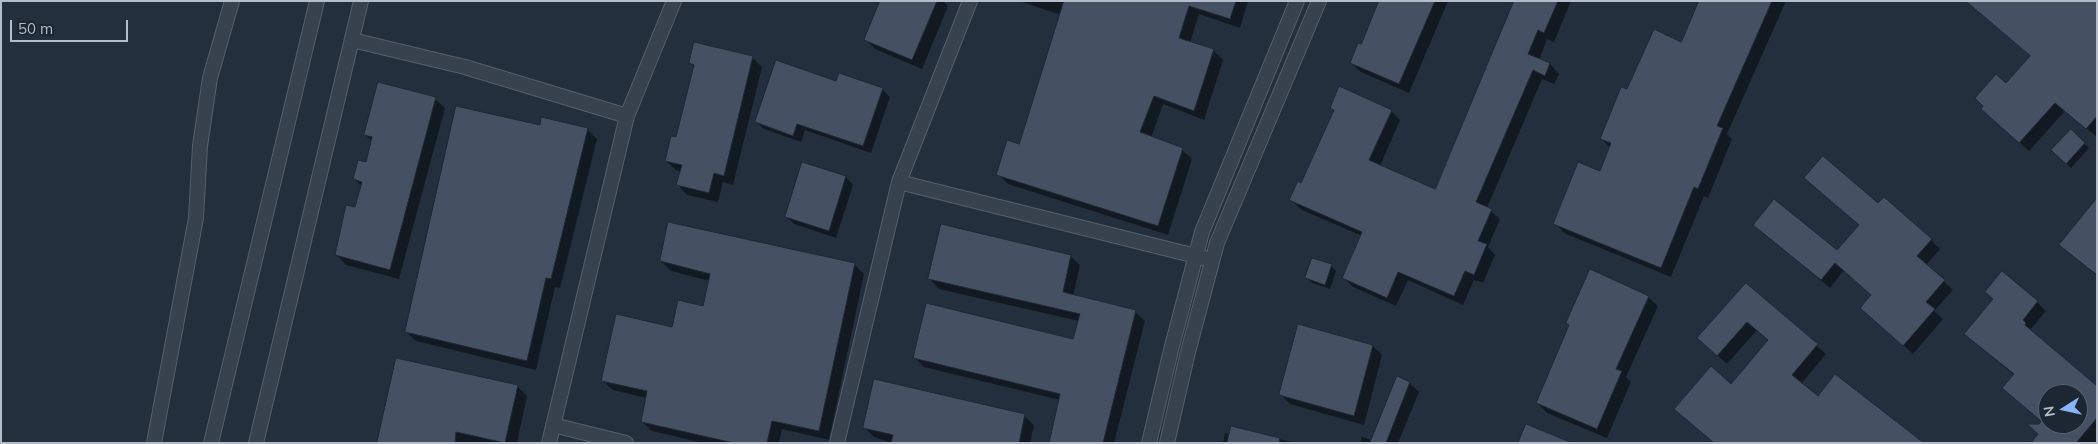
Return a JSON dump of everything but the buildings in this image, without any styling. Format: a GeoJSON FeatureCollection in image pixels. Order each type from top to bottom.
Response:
{"type":"FeatureCollection","features":[{"type":"Feature","properties":{"kind":"street"},"geometry":{"type":"LineString","coordinates":[[154,443],[196,218],[200,146],[210,78],[232,1]]}},
{"type":"Feature","properties":{"kind":"street"},"geometry":{"type":"LineString","coordinates":[[211,443],[317,1]]}},
{"type":"Feature","properties":{"kind":"street"},"geometry":{"type":"LineString","coordinates":[[256,443],[361,1]]}},
{"type":"Feature","properties":{"kind":"street"},"geometry":{"type":"LineString","coordinates":[[549,443],[627,116],[674,1]]}},
{"type":"Feature","properties":{"kind":"street"},"geometry":{"type":"LineString","coordinates":[[837,443],[899,182],[970,1]]}},
{"type":"Feature","properties":{"kind":"street"},"geometry":{"type":"LineString","coordinates":[[1149,443],[1202,232],[1297,1]]}},
{"type":"Feature","properties":{"kind":"street"},"geometry":{"type":"LineString","coordinates":[[1167,443],[1188,352],[1217,243],[1319,1]]}},
{"type":"Feature","properties":{"kind":"street"},"geometry":{"type":"LineString","coordinates":[[352,40],[465,67],[627,116]]}},
{"type":"Feature","properties":{"kind":"street"},"geometry":{"type":"LineString","coordinates":[[899,182],[1212,260]]}},
{"type":"Feature","properties":{"kind":"street"},"geometry":{"type":"LineString","coordinates":[[553,425],[626,443]]}}]}
